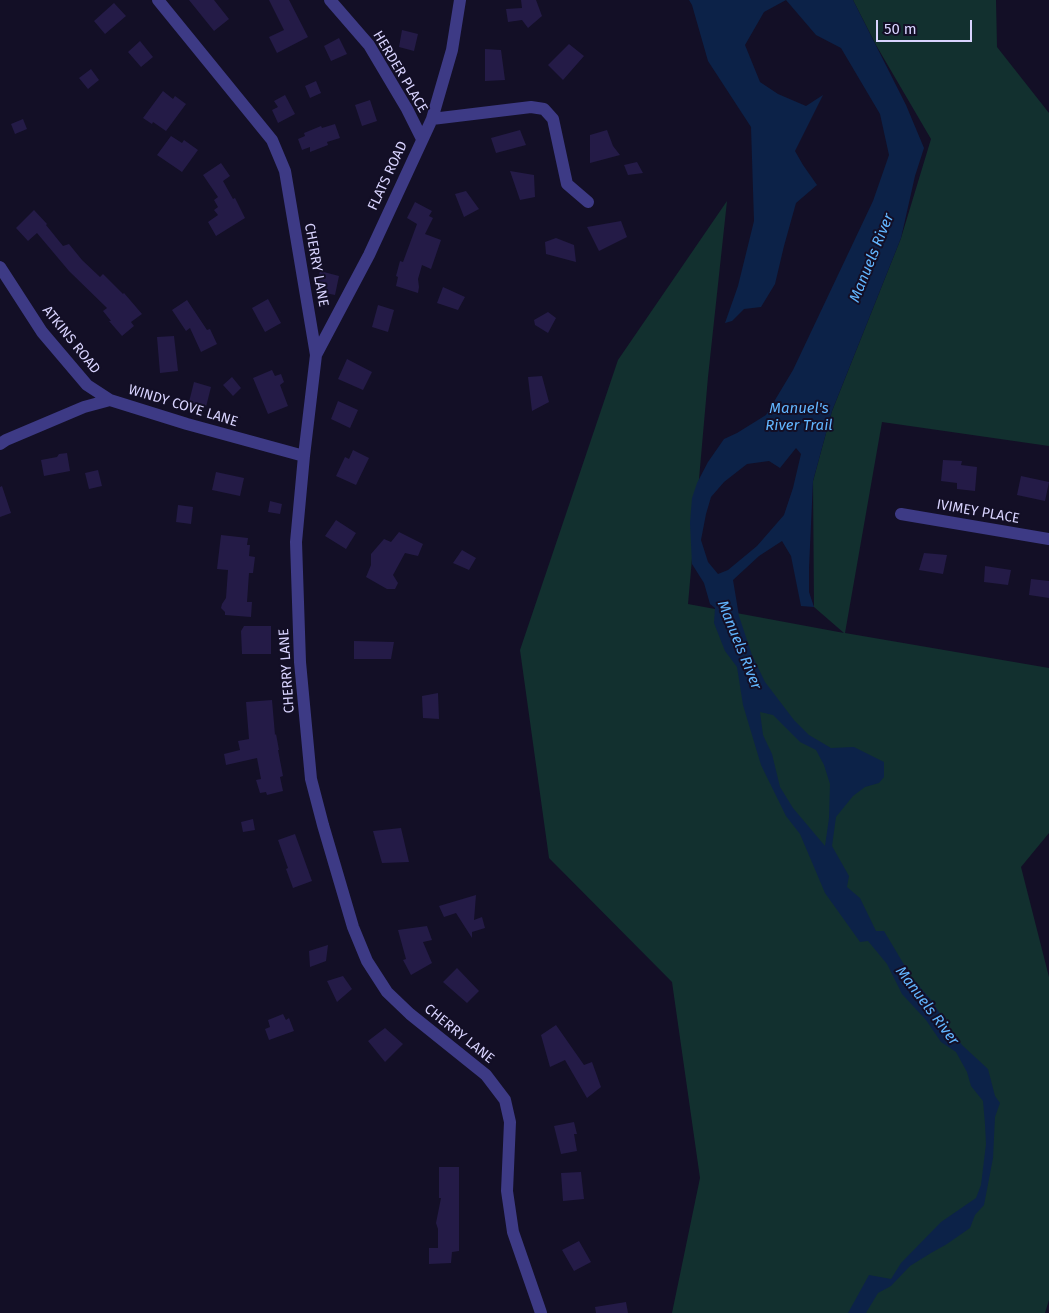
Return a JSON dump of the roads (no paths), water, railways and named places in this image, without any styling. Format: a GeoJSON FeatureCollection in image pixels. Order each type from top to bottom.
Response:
{"type":"FeatureCollection","features":[{"type":"Feature","properties":{"kind":"street","name":"CHERRY LANE"},"geometry":{"type":"LineString","coordinates":[[158,0],[272,140],[285,171],[316,355],[296,542],[300,662],[311,780],[353,927],[367,961],[388,992],[410,1014],[486,1075],[505,1100],[510,1122],[507,1191],[513,1232],[540,1313]]}},
{"type":"Feature","properties":{"kind":"street","name":"HERDER PLACE"},"geometry":{"type":"LineString","coordinates":[[330,0],[370,45],[422,139]]}},
{"type":"Feature","properties":{"kind":"street","name":"FLATS ROAD"},"geometry":{"type":"LineString","coordinates":[[316,355],[369,255],[432,119],[452,50],[460,0]]}},
{"type":"Feature","properties":{"kind":"street"},"geometry":{"type":"LineString","coordinates":[[432,119],[531,107],[544,109],[553,119],[567,184],[588,202]]}},
{"type":"Feature","properties":{"kind":"street","name":"ATKINS ROAD"},"geometry":{"type":"LineString","coordinates":[[0,267],[42,332],[87,385],[110,400]]}},
{"type":"Feature","properties":{"kind":"street","name":"WINDY COVE LANE"},"geometry":{"type":"LineString","coordinates":[[0,444],[84,406],[110,400],[187,424],[304,456]]}},
{"type":"Feature","properties":{"kind":"street","name":"IVIMEY PLACE"},"geometry":{"type":"LineString","coordinates":[[901,514],[1049,539]]}},
{"type":"Feature","properties":{"kind":"water"},"geometry":{"type":"Polygon","coordinates":[[[689,0],[786,0],[764,12],[745,45],[760,82],[778,94],[806,106],[823,95],[795,151],[817,185],[796,203],[775,284],[761,307],[744,309],[732,321],[725,323],[738,286],[754,221],[751,127],[708,61],[689,0]]]}},
{"type":"Feature","properties":{"kind":"water","name":"Manuel's River Trail"},"geometry":{"type":"Polygon","coordinates":[[[786,0],[853,0],[906,105],[924,148],[915,176],[901,238],[832,411],[813,481],[809,592],[814,607],[801,606],[791,556],[782,541],[759,556],[733,580],[739,616],[752,655],[765,682],[794,720],[809,735],[831,748],[854,747],[884,762],[884,777],[879,783],[865,787],[853,796],[836,817],[832,846],[849,876],[847,887],[860,898],[876,931],[884,931],[912,978],[932,1001],[962,1045],[988,1069],[995,1096],[1000,1103],[995,1117],[993,1158],[984,1205],[975,1215],[970,1228],[910,1266],[891,1286],[878,1293],[866,1313],[848,1313],[869,1275],[891,1279],[901,1263],[941,1222],[976,1198],[981,1185],[986,1144],[983,1101],[971,1086],[967,1072],[956,1052],[941,1042],[926,1020],[902,994],[887,964],[868,941],[860,942],[825,893],[800,834],[786,816],[761,765],[743,705],[737,667],[725,651],[714,623],[715,608],[710,604],[704,583],[692,564],[690,523],[692,498],[697,483],[708,462],[724,439],[766,415],[793,370],[873,201],[889,155],[880,114],[841,48],[816,35],[786,0]],[[796,448],[780,468],[769,461],[747,464],[724,482],[711,497],[701,540],[708,562],[718,574],[728,570],[757,546],[784,515],[801,454],[796,448]],[[760,712],[763,735],[772,754],[780,787],[793,808],[825,846],[829,818],[830,784],[824,765],[816,750],[800,742],[773,715],[760,712]]]}},
{"type":"Feature","properties":{"kind":"water label","name":"Manuels River"},"geometry":{"type":"Point","coordinates":[872,258]}},
{"type":"Feature","properties":{"kind":"water label","name":"Manuels River"},"geometry":{"type":"Point","coordinates":[739,645]}},
{"type":"Feature","properties":{"kind":"water label","name":"Manuels River"},"geometry":{"type":"Point","coordinates":[927,1006]}}]}
